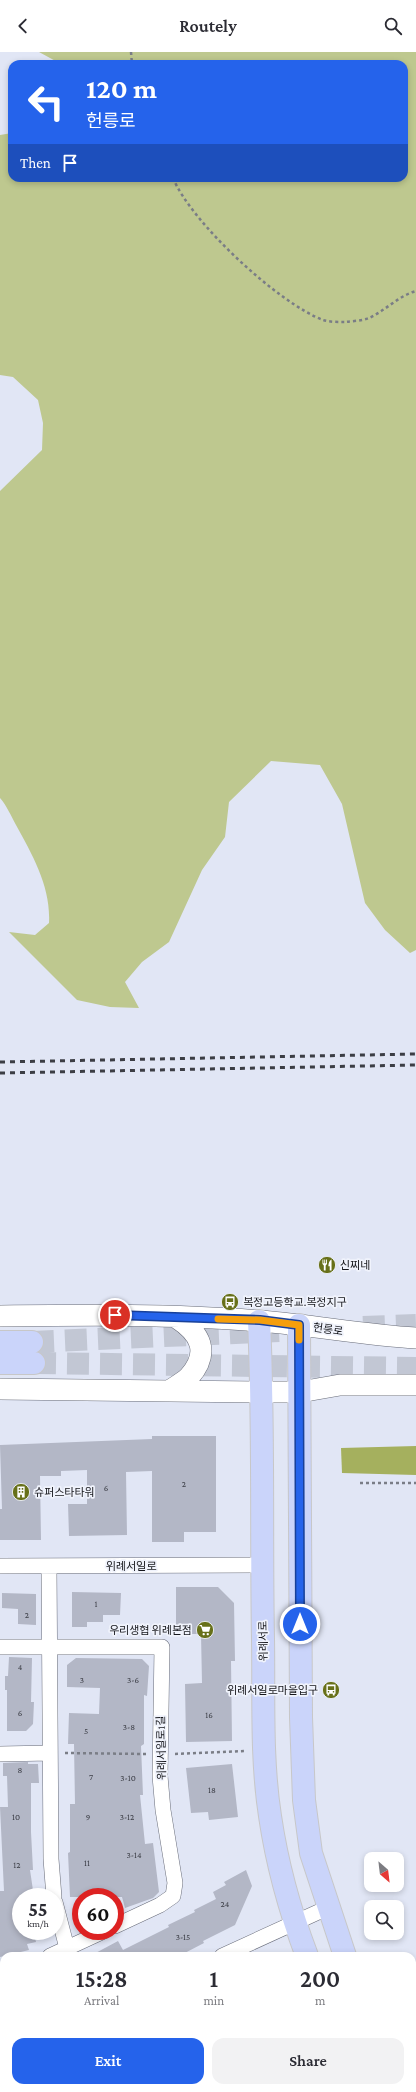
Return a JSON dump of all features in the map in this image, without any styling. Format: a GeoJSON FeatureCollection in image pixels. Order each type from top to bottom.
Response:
{"type":"FeatureCollection","features":[{"type":"Feature","properties":{"kind":"main road","name":"헌릉로"},"geometry":{"type":"LineString","coordinates":[[0,1316],[100,1315],[260,1320],[373,1335],[416,1338]]}},
{"type":"Feature","properties":{"kind":"main road"},"geometry":{"type":"LineString","coordinates":[[169,1391],[189,1377],[201,1356],[201,1346],[191,1327],[176,1318]]}},
{"type":"Feature","properties":{"kind":"main road","name":"위례서로"},"geometry":{"type":"LineString","coordinates":[[260,1320],[263,1392],[262,1565],[264,1751],[270,1815],[280,1868],[294,1922],[305,1952]]}},
{"type":"Feature","properties":{"kind":"main road"},"geometry":{"type":"LineString","coordinates":[[299,1325],[301,1717],[304,1800],[311,1853],[327,1908],[343,1952]]}},
{"type":"Feature","properties":{"kind":"main road"},"geometry":{"type":"LineString","coordinates":[[0,1342],[33,1352],[0,1363]]}},
{"type":"Feature","properties":{"kind":"main road"},"geometry":{"type":"LineString","coordinates":[[0,1389],[300,1392],[340,1385],[416,1385]]}},
{"type":"Feature","properties":{"kind":"street","name":"위례서일로"},"geometry":{"type":"LineString","coordinates":[[0,1566],[262,1565]]}},
{"type":"Feature","properties":{"kind":"street"},"geometry":{"type":"LineString","coordinates":[[49,1566],[51,1859],[53,1888]]}},
{"type":"Feature","properties":{"kind":"street","name":"위례서일로1길"},"geometry":{"type":"LineString","coordinates":[[0,1647],[162,1647],[159,1754],[163,1810],[175,1883],[172,1896],[160,1905],[124,1922]]}},
{"type":"Feature","properties":{"kind":"street"},"geometry":{"type":"LineString","coordinates":[[0,1754],[50,1753]]}},
{"type":"Feature","properties":{"kind":"street"},"geometry":{"type":"LineString","coordinates":[[230,1952],[327,1908]]}},
{"type":"Feature","properties":{"kind":"street"},"geometry":{"type":"LineString","coordinates":[[64,1940],[67,1952],[88,1940]]}},
{"type":"Feature","properties":{"kind":"path"},"geometry":{"type":"LineString","coordinates":[[175,182],[187,202],[217,238],[242,262],[273,290],[299,308],[325,321],[344,322],[368,319],[393,303],[416,291]]}},
{"type":"Feature","properties":{"kind":"path"},"geometry":{"type":"LineString","coordinates":[[360,1483],[416,1483]]}},
{"type":"Feature","properties":{"kind":"path"},"geometry":{"type":"LineString","coordinates":[[50,1753],[159,1754],[264,1751]]}},
{"type":"Feature","properties":{"kind":"shaded area"},"geometry":{"type":"Polygon","coordinates":[[[39,52],[416,52],[416,950],[410,953],[385,930],[365,903],[342,804],[320,765],[271,761],[229,802],[225,837],[202,870],[169,942],[142,962],[125,982],[139,1008],[110,1007],[77,1000],[9,932],[35,935],[49,923],[49,910],[40,872],[9,811],[0,798],[0,491],[42,450],[43,423],[38,400],[13,377],[0,375],[0,135],[8,134],[8,182],[408,182],[408,60],[54,60],[39,52]]]}},
{"type":"Feature","properties":{"kind":"shaded area"},"geometry":{"type":"Polygon","coordinates":[[[416,1446],[416,1475],[342,1473],[341,1448],[416,1446]]]}},
{"type":"Feature","properties":{"kind":"building"},"geometry":{"type":"Polygon","coordinates":[[[152,1436],[216,1436],[216,1532],[184,1532],[184,1542],[152,1542],[152,1471],[126,1472],[127,1535],[69,1536],[68,1504],[87,1504],[87,1470],[61,1471],[61,1476],[40,1476],[41,1540],[0,1540],[0,1509],[2,1509],[0,1445],[152,1439],[152,1436]]]}},
{"type":"Feature","properties":{"kind":"building"},"geometry":{"type":"Polygon","coordinates":[[[176,1587],[218,1587],[234,1603],[235,1661],[231,1661],[232,1741],[186,1742],[185,1684],[202,1683],[201,1634],[176,1634],[176,1587]]]}},
{"type":"Feature","properties":{"kind":"building"},"geometry":{"type":"Polygon","coordinates":[[[72,1592],[121,1593],[120,1615],[103,1615],[103,1622],[87,1622],[87,1627],[72,1627],[72,1592]]]}},
{"type":"Feature","properties":{"kind":"building"},"geometry":{"type":"Polygon","coordinates":[[[2,1593],[36,1594],[36,1625],[18,1624],[18,1609],[2,1608],[2,1593]]]}},
{"type":"Feature","properties":{"kind":"building"},"geometry":{"type":"Polygon","coordinates":[[[9,1657],[32,1658],[31,1702],[34,1702],[33,1724],[26,1731],[7,1731],[7,1690],[5,1690],[5,1676],[8,1676],[9,1657]]]}},
{"type":"Feature","properties":{"kind":"building"},"geometry":{"type":"Polygon","coordinates":[[[76,1658],[142,1659],[149,1666],[147,1696],[144,1695],[144,1744],[141,1746],[143,1795],[140,1795],[145,1844],[153,1843],[159,1892],[153,1898],[125,1908],[124,1888],[72,1888],[72,1897],[70,1897],[68,1853],[70,1852],[70,1804],[75,1804],[74,1744],[68,1744],[69,1713],[99,1714],[100,1688],[67,1687],[67,1665],[76,1658]]]}},
{"type":"Feature","properties":{"kind":"building"},"geometry":{"type":"Polygon","coordinates":[[[28,1762],[28,1764],[38,1764],[39,1783],[31,1783],[33,1870],[30,1870],[33,1888],[12,1888],[12,1940],[35,1940],[36,1942],[27,1944],[29,1950],[21,1952],[0,1952],[0,1891],[4,1891],[0,1807],[8,1807],[7,1776],[3,1776],[3,1763],[28,1762]]]}},
{"type":"Feature","properties":{"kind":"building"},"geometry":{"type":"Polygon","coordinates":[[[232,1764],[238,1817],[209,1820],[208,1812],[191,1813],[186,1768],[232,1764]]]}},
{"type":"Feature","properties":{"kind":"building"},"geometry":{"type":"Polygon","coordinates":[[[246,1870],[252,1886],[235,1925],[203,1941],[204,1943],[187,1952],[97,1952],[118,1941],[123,1950],[169,1927],[168,1925],[195,1912],[194,1910],[216,1899],[213,1892],[226,1885],[224,1882],[246,1870]]]}},
{"type":"Feature","properties":{"kind":"tunnel"},"geometry":{"type":"LineString","coordinates":[[363,1327],[416,1325]]}},
{"type":"Feature","properties":{"kind":"tunnel"},"geometry":{"type":"LineString","coordinates":[[32,1342],[279,1331]]}},
{"type":"Feature","properties":{"kind":"tunnel"},"geometry":{"type":"LineString","coordinates":[[34,1363],[416,1368]]}},
{"type":"Feature","properties":{"kind":"railway"},"geometry":{"type":"LineString","coordinates":[[0,1062],[416,1054]]}},
{"type":"Feature","properties":{"kind":"railway"},"geometry":{"type":"LineString","coordinates":[[0,1073],[416,1065]]}},
{"type":"Feature","properties":{"kind":"slow traffic"},"geometry":{"type":"LineString","coordinates":[[218,1319],[260,1320],[299,1325],[299,1340]]}},
{"type":"Feature","properties":{"kind":"place","name":"신찌네"},"geometry":{"type":"Point","coordinates":[327,1265]}},
{"type":"Feature","properties":{"kind":"place","name":"복정고등학교.복정지구"},"geometry":{"type":"Point","coordinates":[230,1302]}},
{"type":"Feature","properties":{"kind":"place","name":"슈퍼스타타워"},"geometry":{"type":"Point","coordinates":[21,1492]}},
{"type":"Feature","properties":{"kind":"place","name":"우리생협 위례본점"},"geometry":{"type":"Point","coordinates":[205,1630]}},
{"type":"Feature","properties":{"kind":"place","name":"위례서일로마을입구"},"geometry":{"type":"Point","coordinates":[331,1690]}},
{"type":"Feature","properties":{"kind":"route"},"geometry":{"type":"LineString","coordinates":[[115,1315],[260,1320],[299,1325],[300,1624]]}}]}
